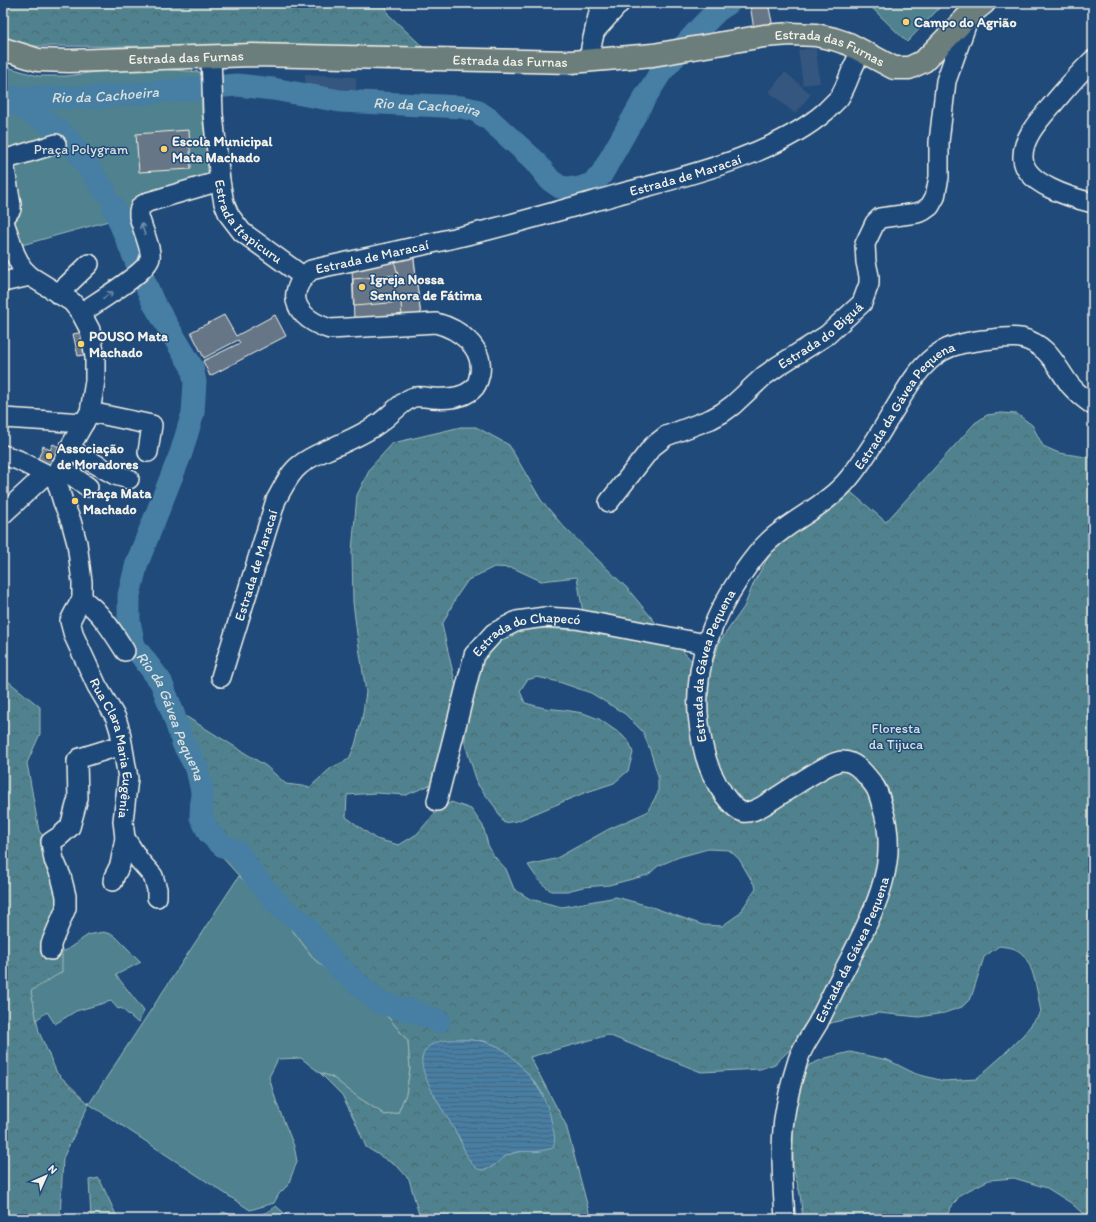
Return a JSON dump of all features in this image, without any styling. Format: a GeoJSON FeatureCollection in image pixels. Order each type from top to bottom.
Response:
{"type":"FeatureCollection","features":[{"type":"Feature","properties":{"kind":"main road","name":"Estrada das Furnas"},"geometry":{"type":"LineString","coordinates":[[3,49],[38,60],[211,66],[253,55],[571,62],[653,55],[764,36],[791,34],[816,35],[834,39],[849,44],[894,68],[909,68],[924,61],[977,9]]}},
{"type":"Feature","properties":{"kind":"street"},"geometry":{"type":"LineString","coordinates":[[590,61],[599,3]]}},
{"type":"Feature","properties":{"kind":"street"},"geometry":{"type":"LineString","coordinates":[[594,32],[620,3]]}},
{"type":"Feature","properties":{"kind":"street","name":"Estrada do Biguá"},"geometry":{"type":"LineString","coordinates":[[610,502],[652,447],[666,436],[711,419],[722,413],[764,376],[827,335],[862,303],[869,284],[866,262],[866,244],[874,223],[880,218],[923,211],[930,206],[935,197],[939,177],[939,142],[946,81],[977,9]]}},
{"type":"Feature","properties":{"kind":"street","name":"Estrada de Maracaí"},"geometry":{"type":"LineString","coordinates":[[221,677],[276,500],[291,475],[300,465],[312,457],[376,426],[408,400],[420,396],[440,398],[458,397],[474,389],[479,378],[481,366],[477,353],[470,342],[449,326],[436,323],[330,329],[308,319],[297,304],[296,289],[299,283],[311,270],[489,230],[668,181],[707,169],[750,153],[793,133],[810,123],[825,111],[838,98],[849,79],[854,62],[862,51]]}},
{"type":"Feature","properties":{"kind":"street"},"geometry":{"type":"LineString","coordinates":[[1093,60],[1079,73],[1031,132],[1025,145],[1023,158],[1029,174],[1036,180],[1066,195],[1093,203]]}},
{"type":"Feature","properties":{"kind":"street","name":"Estrada Itapicuru"},"geometry":{"type":"LineString","coordinates":[[211,66],[213,114],[220,181],[224,203],[229,215],[242,232],[304,277]]}},
{"type":"Feature","properties":{"kind":"street"},"geometry":{"type":"LineString","coordinates":[[3,514],[54,473],[85,419],[95,381],[95,357],[90,330],[81,313],[72,302],[30,276],[22,268],[3,219],[11,209],[12,205],[3,159],[56,144]]}},
{"type":"Feature","properties":{"kind":"street"},"geometry":{"type":"LineString","coordinates":[[81,313],[140,271],[150,259],[139,216],[141,206],[155,199],[220,181]]}},
{"type":"Feature","properties":{"kind":"street"},"geometry":{"type":"LineString","coordinates":[[58,294],[89,264]]}},
{"type":"Feature","properties":{"kind":"street"},"geometry":{"type":"LineString","coordinates":[[3,282],[30,276]]}},
{"type":"Feature","properties":{"kind":"street","name":"Estrada da Gávea Pequena"},"geometry":{"type":"LineString","coordinates":[[785,1219],[782,1152],[784,1120],[790,1091],[799,1058],[867,925],[878,900],[886,873],[889,842],[887,820],[877,789],[864,771],[854,764],[844,761],[835,762],[824,768],[752,812],[742,812],[734,807],[717,784],[707,763],[701,743],[697,693],[701,664],[706,644],[722,606],[758,551],[786,526],[822,503],[840,488],[867,453],[917,374],[930,360],[943,351],[958,344],[993,339],[1021,338],[1037,344],[1054,359],[1070,385],[1083,398],[1093,405]]}},
{"type":"Feature","properties":{"kind":"street"},"geometry":{"type":"LineString","coordinates":[[3,418],[85,419],[152,428],[148,452]]}},
{"type":"Feature","properties":{"kind":"street"},"geometry":{"type":"LineString","coordinates":[[68,449],[115,475],[129,479]]}},
{"type":"Feature","properties":{"kind":"street"},"geometry":{"type":"LineString","coordinates":[[3,455],[88,487]]}},
{"type":"Feature","properties":{"kind":"street"},"geometry":{"type":"LineString","coordinates":[[54,473],[71,521],[76,543],[82,582],[82,599],[89,603],[105,621],[125,651]]}},
{"type":"Feature","properties":{"kind":"street","name":"Rua Clara Maria Eugênia"},"geometry":{"type":"LineString","coordinates":[[82,599],[70,621],[72,630],[97,686],[116,718],[120,731],[128,778],[123,821],[126,838],[140,860],[153,876],[157,889],[157,897]]}},
{"type":"Feature","properties":{"kind":"street","name":"Estrada do Chapecó"},"geometry":{"type":"LineString","coordinates":[[437,801],[474,655],[494,633],[517,621],[545,617],[576,619],[706,644]]}},
{"type":"Feature","properties":{"kind":"street"},"geometry":{"type":"LineString","coordinates":[[51,950],[51,944],[66,908],[66,896],[61,876],[54,860],[50,842],[70,827],[78,798],[77,761],[80,758],[122,746]]}},
{"type":"Feature","properties":{"kind":"street"},"geometry":{"type":"LineString","coordinates":[[113,881],[120,865],[126,838]]}},
{"type":"Feature","properties":{"kind":"shaded area"},"geometry":{"type":"Polygon","coordinates":[[[816,48],[820,83],[803,85],[798,50],[816,48]]]}},
{"type":"Feature","properties":{"kind":"shaded area"},"geometry":{"type":"Polygon","coordinates":[[[785,72],[811,94],[795,114],[769,92],[785,72]]]}},
{"type":"Feature","properties":{"kind":"shaded area"},"geometry":{"type":"Polygon","coordinates":[[[305,74],[356,77],[356,100],[305,91],[305,74]]]}},
{"type":"Feature","properties":{"kind":"shaded area"},"geometry":{"type":"Polygon","coordinates":[[[457,1039],[479,1041],[494,1045],[507,1052],[524,1070],[540,1091],[547,1106],[554,1133],[553,1148],[537,1152],[512,1153],[486,1170],[478,1169],[474,1166],[468,1158],[460,1139],[432,1091],[422,1063],[424,1053],[428,1047],[434,1043],[457,1039]]]}},
{"type":"Feature","properties":{"kind":"green space"},"geometry":{"type":"Polygon","coordinates":[[[3,3],[385,3],[388,14],[423,47],[3,46],[3,3]]]}},
{"type":"Feature","properties":{"kind":"green space","name":"Campo do Agrião"},"geometry":{"type":"Polygon","coordinates":[[[867,3],[944,3],[907,42],[867,3]]]}},
{"type":"Feature","properties":{"kind":"green space","name":"Praça Polygram"},"geometry":{"type":"Polygon","coordinates":[[[3,67],[38,76],[67,76],[133,67],[200,72],[202,77],[202,115],[210,177],[145,193],[131,220],[142,262],[132,273],[112,220],[22,245],[11,219],[8,159],[3,131],[3,67]]]}},
{"type":"Feature","properties":{"kind":"green space","name":"Floresta da Tijuca"},"geometry":{"type":"Polygon","coordinates":[[[1001,413],[1017,414],[1032,425],[1043,446],[1059,453],[1093,458],[1093,1219],[1089,1219],[1071,1203],[1047,1188],[1014,1178],[989,1180],[961,1194],[945,1219],[803,1219],[800,1194],[793,1167],[793,1135],[798,1085],[809,1065],[826,1058],[850,1052],[888,1060],[916,1074],[944,1081],[976,1079],[1024,1034],[1041,1012],[1034,976],[1027,960],[1015,949],[999,946],[984,957],[971,998],[962,1007],[944,1013],[919,1017],[878,1013],[834,1022],[816,1029],[800,1040],[775,1064],[760,1069],[701,1072],[608,1035],[530,1057],[566,1125],[591,1219],[425,1219],[419,1215],[409,1179],[398,1167],[366,1147],[342,1095],[320,1073],[332,1077],[359,1098],[385,1115],[398,1113],[406,1094],[410,1069],[408,1041],[389,1018],[364,1001],[315,960],[287,923],[239,876],[201,834],[173,698],[182,714],[266,766],[286,784],[310,787],[331,768],[349,759],[355,745],[362,719],[366,692],[353,602],[352,551],[357,495],[371,467],[393,443],[461,427],[476,427],[509,445],[541,500],[564,527],[627,588],[660,628],[583,613],[577,577],[541,581],[513,568],[494,567],[468,580],[457,596],[442,625],[458,695],[435,783],[406,795],[376,793],[347,795],[346,817],[376,839],[399,845],[417,834],[435,813],[451,802],[471,809],[483,826],[488,845],[494,856],[506,869],[514,889],[530,899],[562,907],[616,897],[649,906],[703,925],[722,926],[739,914],[756,888],[739,859],[729,850],[708,849],[679,857],[658,866],[648,875],[609,885],[583,887],[567,891],[551,891],[539,881],[528,865],[555,859],[609,829],[647,812],[658,793],[658,776],[650,750],[643,732],[625,714],[591,693],[559,682],[537,677],[527,680],[520,691],[525,703],[544,708],[583,713],[599,719],[622,735],[630,744],[633,753],[628,771],[614,783],[584,793],[517,821],[504,823],[495,807],[478,785],[465,744],[465,726],[471,677],[493,644],[515,631],[536,628],[581,630],[602,635],[641,640],[673,640],[698,668],[711,668],[720,641],[744,607],[755,580],[783,532],[846,488],[886,522],[975,423],[987,415],[1001,413]],[[457,1039],[455,1130],[471,1162],[491,1168],[497,1162],[513,1153],[540,1151],[543,1094],[535,1082],[508,1053],[499,1047],[484,1041],[457,1039]]]}},
{"type":"Feature","properties":{"kind":"green space"},"geometry":{"type":"Polygon","coordinates":[[[3,677],[40,707],[40,734],[27,763],[39,831],[61,856],[63,886],[51,939],[62,952],[62,972],[31,991],[39,1032],[57,1073],[89,1104],[63,1158],[60,1219],[3,1219],[3,677]]]}},
{"type":"Feature","properties":{"kind":"green space"},"geometry":{"type":"Polygon","coordinates":[[[239,876],[287,923],[315,960],[364,1001],[389,1018],[408,1041],[410,1069],[406,1094],[398,1113],[385,1115],[359,1098],[332,1077],[320,1073],[301,1058],[278,1059],[269,1077],[277,1104],[294,1146],[297,1161],[288,1185],[279,1194],[274,1203],[250,1210],[89,1104],[239,876]]]}},
{"type":"Feature","properties":{"kind":"green space"},"geometry":{"type":"Polygon","coordinates":[[[103,932],[114,935],[141,962],[116,975],[144,1011],[138,1023],[121,1008],[118,1009],[111,1001],[76,1011],[55,1024],[47,1012],[28,1026],[22,956],[51,950],[65,951],[88,935],[103,932]]]}},
{"type":"Feature","properties":{"kind":"green space"},"geometry":{"type":"Polygon","coordinates":[[[99,1178],[118,1219],[91,1219],[89,1180],[99,1178]]]}},
{"type":"Feature","properties":{"kind":"green space"},"geometry":{"type":"Polygon","coordinates":[[[276,1206],[291,1219],[215,1219],[223,1212],[241,1218],[265,1213],[276,1206]]]}},
{"type":"Feature","properties":{"kind":"building"},"geometry":{"type":"Polygon","coordinates":[[[768,3],[773,27],[754,30],[750,4],[768,3]]]}},
{"type":"Feature","properties":{"kind":"building","name":"Escola Municipal Mata Machado"},"geometry":{"type":"Polygon","coordinates":[[[189,130],[191,169],[139,172],[136,134],[189,130]]]}},
{"type":"Feature","properties":{"kind":"building","name":"Igreja Nossa Senhora de Fátima"},"geometry":{"type":"Polygon","coordinates":[[[413,252],[421,317],[354,320],[352,268],[413,252]]]}},
{"type":"Feature","properties":{"kind":"building"},"geometry":{"type":"Polygon","coordinates":[[[413,252],[421,317],[402,318],[401,302],[354,306],[353,279],[398,275],[393,257],[413,252]]]}},
{"type":"Feature","properties":{"kind":"building"},"geometry":{"type":"Polygon","coordinates":[[[224,315],[236,336],[275,315],[286,336],[210,376],[203,361],[240,343],[238,340],[204,358],[191,332],[224,315]]]}},
{"type":"Feature","properties":{"kind":"building","name":"POUSO Mata Machado"},"geometry":{"type":"Polygon","coordinates":[[[83,332],[88,354],[78,356],[73,334],[83,332]]]}},
{"type":"Feature","properties":{"kind":"building","name":"Associação de Moradores"},"geometry":{"type":"Polygon","coordinates":[[[53,444],[61,448],[52,469],[37,462],[43,446],[50,450],[53,444]]]}},
{"type":"Feature","properties":{"kind":"waterway","name":"Rio da Cachoeira"},"geometry":{"type":"LineString","coordinates":[[3,98],[95,97],[237,85],[273,89],[340,101],[462,107],[475,110],[489,119],[535,161],[550,180],[560,187],[577,189],[592,184],[601,175],[661,72],[702,26],[717,11],[729,3]]}},
{"type":"Feature","properties":{"kind":"waterway","name":"Rio da Gávea Pequena"},"geometry":{"type":"LineString","coordinates":[[8,99],[56,128],[71,142],[105,191]]}},
{"type":"Feature","properties":{"kind":"waterway","name":"Rio da Gávea Pequena"},"geometry":{"type":"LineString","coordinates":[[113,206],[153,302],[192,367],[195,382],[193,413],[181,453],[137,563],[129,595],[129,621],[134,646],[161,682],[183,743],[197,769],[202,791],[201,817],[209,833],[223,846],[238,852],[252,873],[280,907],[304,924],[335,964],[380,1003],[412,1011],[439,1021]]}},
{"type":"Feature","properties":{"kind":"place","name":"Campo do Agrião"},"geometry":{"type":"Point","coordinates":[906,22]}},
{"type":"Feature","properties":{"kind":"place","name":"Escola Municipal Mata Machado"},"geometry":{"type":"Point","coordinates":[164,149]}},
{"type":"Feature","properties":{"kind":"place","name":"Igreja Nossa Senhora de Fátima"},"geometry":{"type":"Point","coordinates":[362,287]}},
{"type":"Feature","properties":{"kind":"place","name":"POUSO Mata Machado"},"geometry":{"type":"Point","coordinates":[81,344]}},
{"type":"Feature","properties":{"kind":"place","name":"Associação de Moradores"},"geometry":{"type":"Point","coordinates":[49,456]}},
{"type":"Feature","properties":{"kind":"place","name":"Praça Mata Machado"},"geometry":{"type":"Point","coordinates":[75,501]}}]}
